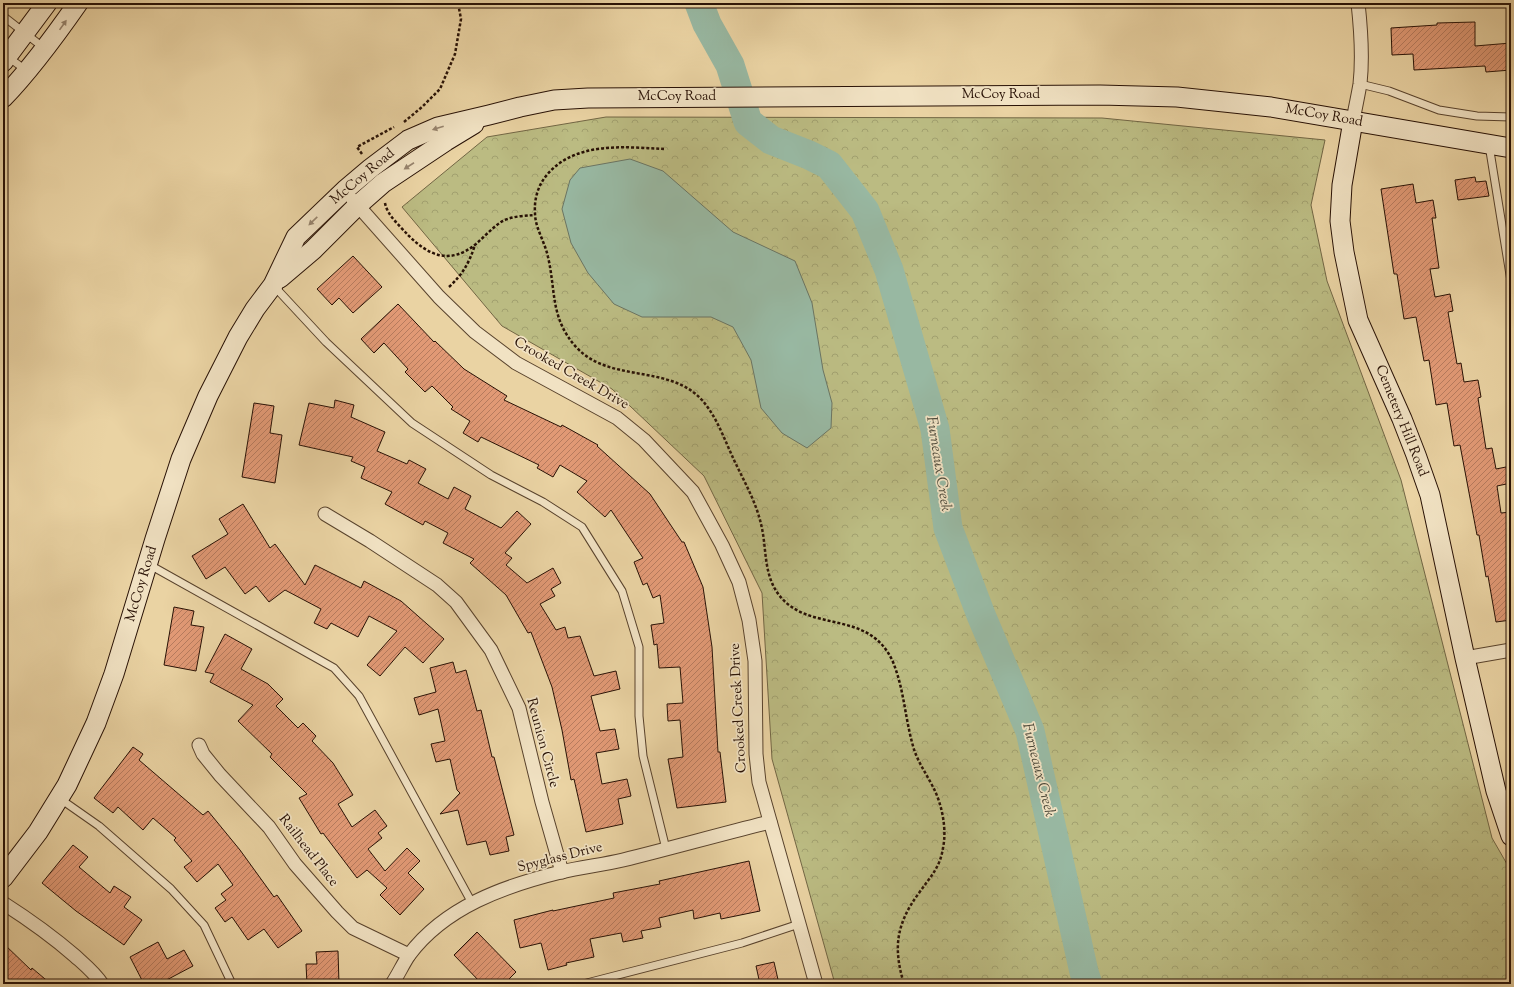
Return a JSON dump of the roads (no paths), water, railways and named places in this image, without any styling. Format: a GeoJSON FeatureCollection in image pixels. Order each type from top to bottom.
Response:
{"type":"FeatureCollection","features":[{"type":"Feature","properties":{"kind":"street"},"geometry":{"type":"LineString","coordinates":[[4,58],[26,33],[47,3]]}},
{"type":"Feature","properties":{"kind":"street"},"geometry":{"type":"LineString","coordinates":[[3,98],[27,71],[78,3]]}},
{"type":"Feature","properties":{"kind":"street","name":"Cemetery Hill Road"},"geometry":{"type":"LineString","coordinates":[[1358,3],[1361,41],[1360,84],[1342,185],[1340,222],[1344,252],[1358,320],[1402,419],[1430,495],[1465,658],[1496,791],[1511,836]]}},
{"type":"Feature","properties":{"kind":"street","name":"McCoy Road"},"geometry":{"type":"LineString","coordinates":[[3,878],[38,832],[67,785],[96,724],[113,678],[182,459],[208,396],[238,337],[255,309],[273,285],[296,238],[345,190],[408,140],[438,127],[554,100],[651,97],[1100,95],[1177,97],[1271,107],[1511,148]]}},
{"type":"Feature","properties":{"kind":"street","name":"McCoy Road"},"geometry":{"type":"LineString","coordinates":[[273,285],[383,183],[446,141],[490,115]]}},
{"type":"Feature","properties":{"kind":"street","name":"Crooked Creek Drive"},"geometry":{"type":"LineString","coordinates":[[345,190],[438,297],[475,332],[516,363],[617,418],[644,440],[693,492],[722,545],[739,582],[749,620],[755,661],[756,761],[759,782],[816,984]]}},
{"type":"Feature","properties":{"kind":"street","name":"Reunion Circle"},"geometry":{"type":"LineString","coordinates":[[325,514],[370,541],[437,585],[456,602],[491,650],[519,708],[542,802],[562,872]]}},
{"type":"Feature","properties":{"kind":"street"},"geometry":{"type":"LineString","coordinates":[[1465,658],[1511,650]]}},
{"type":"Feature","properties":{"kind":"street","name":"Railhead Place"},"geometry":{"type":"LineString","coordinates":[[199,745],[203,754],[220,774],[269,827],[295,864],[353,928],[409,955]]}},
{"type":"Feature","properties":{"kind":"street","name":"Spyglass Drive"},"geometry":{"type":"LineString","coordinates":[[392,984],[409,955],[430,933],[451,916],[492,893],[562,872],[622,860],[770,822]]}},
{"type":"Feature","properties":{"kind":"street"},"geometry":{"type":"LineString","coordinates":[[3,903],[27,918],[61,944],[96,974],[102,984]]}},
{"type":"Feature","properties":{"kind":"lane"},"geometry":{"type":"LineString","coordinates":[[3,16],[44,49]]}},
{"type":"Feature","properties":{"kind":"lane"},"geometry":{"type":"LineString","coordinates":[[4,58],[27,71]]}},
{"type":"Feature","properties":{"kind":"lane"},"geometry":{"type":"LineString","coordinates":[[1360,84],[1389,91],[1439,110],[1477,116],[1511,117]]}},
{"type":"Feature","properties":{"kind":"lane"},"geometry":{"type":"LineString","coordinates":[[1489,145],[1511,281]]}},
{"type":"Feature","properties":{"kind":"lane"},"geometry":{"type":"LineString","coordinates":[[273,285],[326,342],[412,422],[491,475],[543,502],[582,527],[622,591],[639,647],[639,716],[643,756],[666,848]]}},
{"type":"Feature","properties":{"kind":"lane"},"geometry":{"type":"LineString","coordinates":[[148,564],[334,668],[358,696],[472,903]]}},
{"type":"Feature","properties":{"kind":"lane"},"geometry":{"type":"LineString","coordinates":[[59,798],[99,826],[172,889],[204,925],[232,984]]}},
{"type":"Feature","properties":{"kind":"lane"},"geometry":{"type":"LineString","coordinates":[[583,984],[742,943],[799,924]]}},
{"type":"Feature","properties":{"kind":"waterway","name":"Furneaux Creek"},"geometry":{"type":"LineString","coordinates":[[699,3],[707,24],[730,65],[748,122],[771,140],[809,155],[829,165],[865,211],[889,270],[935,429],[948,528],[981,615],[1030,731],[1084,972],[1088,984]]}}]}
